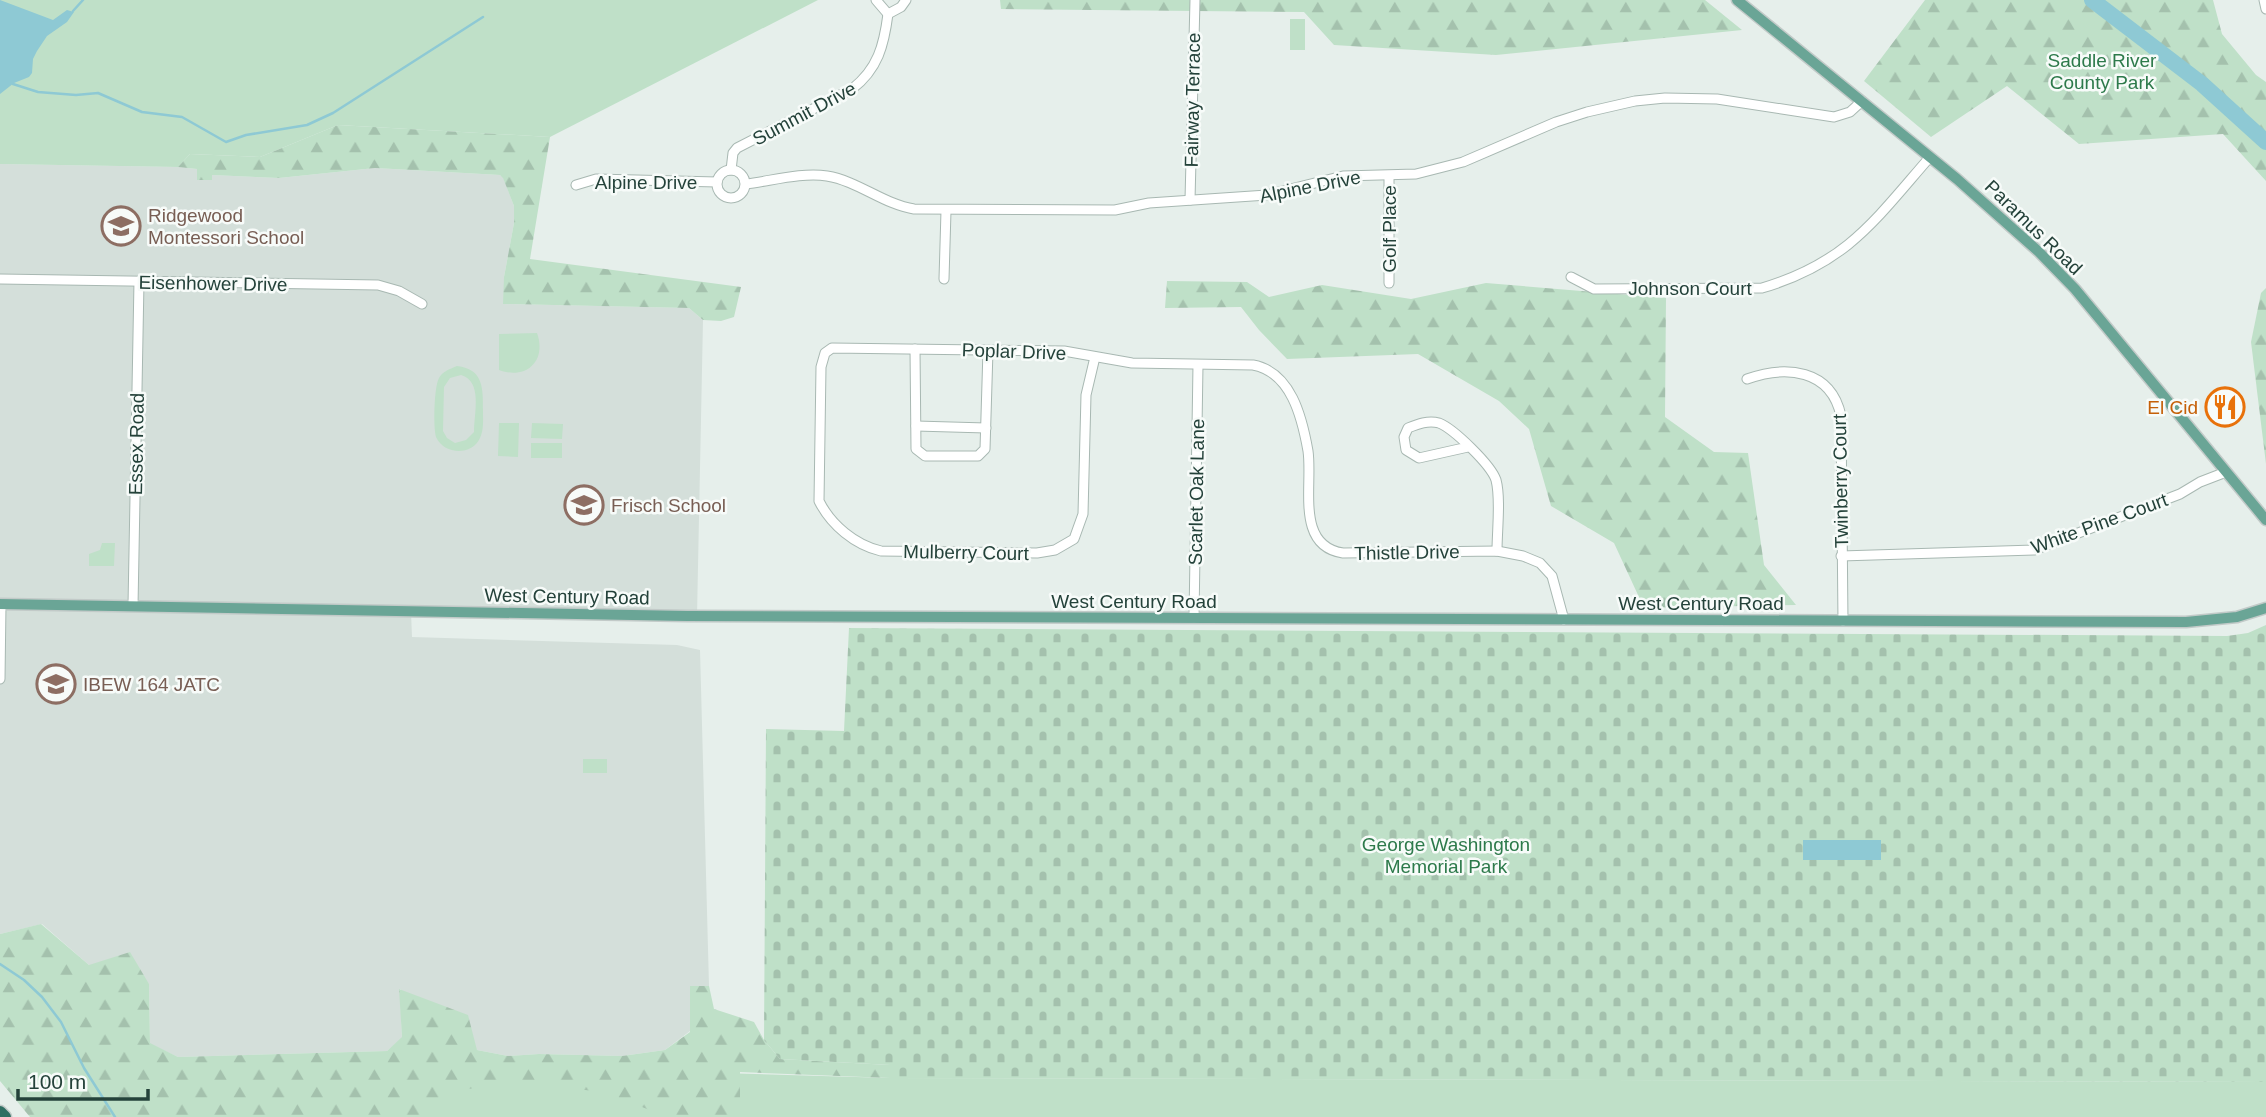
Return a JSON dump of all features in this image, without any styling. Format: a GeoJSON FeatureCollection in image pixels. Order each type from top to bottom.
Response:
{"type":"FeatureCollection","features":[{"type":"Feature","properties":{"kind":"highway"},"geometry":{"type":"LineString","coordinates":[[0,1112],[5,1117]]}},
{"type":"Feature","properties":{"kind":"main road","name":"Paramus Road"},"geometry":{"type":"LineString","coordinates":[[1737,0],[1981,200],[2056,269],[2266,520]]}},
{"type":"Feature","properties":{"kind":"main road","name":"West Century Road"},"geometry":{"type":"LineString","coordinates":[[0,604],[697,616],[2186,622],[2237,617],[2266,608]]}},
{"type":"Feature","properties":{"kind":"street"},"geometry":{"type":"LineString","coordinates":[[876,0],[888,14],[901,7],[906,0]]}},
{"type":"Feature","properties":{"kind":"street","name":"Fairway Terrace"},"geometry":{"type":"LineString","coordinates":[[1190,200],[1195,0]]}},
{"type":"Feature","properties":{"kind":"street"},"geometry":{"type":"LineString","coordinates":[[2264,0],[2266,9]]}},
{"type":"Feature","properties":{"kind":"street","name":"Summit Drive"},"geometry":{"type":"LineString","coordinates":[[731,170],[733,153],[737,148],[862,82],[880,57],[888,14]]}},
{"type":"Feature","properties":{"kind":"street","name":"Alpine Drive"},"geometry":{"type":"LineString","coordinates":[[746,184],[815,175],[852,183],[901,207],[946,211],[1115,210],[1149,203],[1267,195],[1343,176],[1416,174],[1463,162],[1556,122],[1635,102],[1665,98],[1717,99],[1834,117],[1850,112],[1862,101]]}},
{"type":"Feature","properties":{"kind":"street","name":"Johnson Court"},"geometry":{"type":"LineString","coordinates":[[1571,277],[1594,289],[1762,288],[1787,281],[1827,261],[1859,237],[1930,157]]}},
{"type":"Feature","properties":{"kind":"street"},"geometry":{"type":"LineString","coordinates":[[731,170],[741,174],[746,184],[741,195],[733,198],[721,194],[717,182],[723,172],[731,170]]}},
{"type":"Feature","properties":{"kind":"street","name":"Golf Place"},"geometry":{"type":"LineString","coordinates":[[1389,176],[1389,283]]}},
{"type":"Feature","properties":{"kind":"street","name":"Alpine Drive"},"geometry":{"type":"LineString","coordinates":[[576,185],[596,179],[717,182]]}},
{"type":"Feature","properties":{"kind":"street"},"geometry":{"type":"LineString","coordinates":[[944,279],[946,211]]}},
{"type":"Feature","properties":{"kind":"street","name":"Eisenhower Drive"},"geometry":{"type":"LineString","coordinates":[[0,279],[378,285],[399,291],[422,304]]}},
{"type":"Feature","properties":{"kind":"street","name":"Essex Road"},"geometry":{"type":"LineString","coordinates":[[133,606],[139,281]]}},
{"type":"Feature","properties":{"kind":"street","name":"Poplar Drive"},"geometry":{"type":"LineString","coordinates":[[821,374],[822,359],[831,348],[1064,351],[1132,363],[1266,367],[1280,377],[1293,398]]}},
{"type":"Feature","properties":{"kind":"street"},"geometry":{"type":"LineString","coordinates":[[915,349],[916,449],[925,456],[978,456],[985,449],[988,350]]}},
{"type":"Feature","properties":{"kind":"street","name":"Mulberry Court"},"geometry":{"type":"LineString","coordinates":[[821,374],[819,501],[825,513],[838,527],[862,544],[881,551],[1037,553],[1064,547],[1073,539],[1080,526],[1083,514],[1086,395],[1096,357]]}},
{"type":"Feature","properties":{"kind":"street","name":"Scarlet Oak Lane"},"geometry":{"type":"LineString","coordinates":[[1194,618],[1198,365]]}},
{"type":"Feature","properties":{"kind":"street","name":"Twinberry Court"},"geometry":{"type":"LineString","coordinates":[[1747,379],[1764,373],[1801,373],[1821,382],[1835,397],[1841,416],[1843,621]]}},
{"type":"Feature","properties":{"kind":"street","name":"Thistle Drive"},"geometry":{"type":"LineString","coordinates":[[1293,398],[1308,452],[1309,512],[1320,544],[1329,551],[1343,553],[1497,551],[1532,559],[1546,569],[1555,585],[1564,620]]}},
{"type":"Feature","properties":{"kind":"street"},"geometry":{"type":"LineString","coordinates":[[1468,447],[1419,458],[1406,450],[1404,437],[1408,428],[1430,422],[1441,424],[1468,447],[1492,471],[1497,484],[1497,551]]}},
{"type":"Feature","properties":{"kind":"street"},"geometry":{"type":"LineString","coordinates":[[916,426],[986,428]]}},
{"type":"Feature","properties":{"kind":"street","name":"White Pine Court"},"geometry":{"type":"LineString","coordinates":[[1841,556],[2034,550],[2180,494],[2200,482],[2226,472]]}},
{"type":"Feature","properties":{"kind":"street"},"geometry":{"type":"LineString","coordinates":[[0,604],[0,680]]}},
{"type":"Feature","properties":{"kind":"shaded area"},"geometry":{"type":"Polygon","coordinates":[[[0,164],[178,167],[197,169],[198,180],[212,175],[279,178],[375,168],[500,175],[514,206],[514,223],[504,277],[504,304],[689,308],[703,320],[697,616],[411,612],[412,637],[677,645],[700,650],[709,986],[690,987],[690,1031],[665,1050],[622,1056],[508,1056],[477,1050],[400,989],[402,1038],[387,1051],[178,1057],[150,1044],[149,984],[89,965],[42,924],[0,934],[0,164]]]}},
{"type":"Feature","properties":{"kind":"green space"},"geometry":{"type":"Polygon","coordinates":[[[0,0],[818,0],[550,137],[338,125],[260,157],[190,154],[178,167],[0,164],[0,0]]]}},
{"type":"Feature","properties":{"kind":"green space"},"geometry":{"type":"Polygon","coordinates":[[[1000,0],[1705,0],[1742,30],[1496,55],[1334,45],[1304,12],[1001,9],[1000,0]]]}},
{"type":"Feature","properties":{"kind":"green space","name":"Saddle River County Park"},"geometry":{"type":"Polygon","coordinates":[[[1925,0],[2213,0],[2222,34],[2256,75],[2266,82],[2266,181],[2223,134],[2079,144],[2007,86],[1931,137],[1864,81],[1925,0]]]}},
{"type":"Feature","properties":{"kind":"green space"},"geometry":{"type":"Polygon","coordinates":[[[1290,19],[1305,19],[1305,50],[1290,50],[1290,19]]]}},
{"type":"Feature","properties":{"kind":"green space"},"geometry":{"type":"Polygon","coordinates":[[[338,125],[550,137],[530,259],[741,287],[734,317],[721,321],[703,320],[689,308],[503,304],[514,206],[500,175],[375,168],[279,178],[212,175],[212,180],[197,180],[197,169],[178,167],[190,154],[260,157],[338,125]]]}},
{"type":"Feature","properties":{"kind":"green space"},"geometry":{"type":"Polygon","coordinates":[[[1167,281],[1247,282],[1269,297],[1322,285],[1411,299],[1486,283],[1666,298],[1665,417],[1714,452],[1748,453],[1764,565],[1796,605],[1644,608],[1614,543],[1551,506],[1529,429],[1499,401],[1418,354],[1287,359],[1241,307],[1165,308],[1167,281]]]}},
{"type":"Feature","properties":{"kind":"green space"},"geometry":{"type":"Polygon","coordinates":[[[2266,288],[2266,464],[2251,342],[2261,293],[2266,288]]]}},
{"type":"Feature","properties":{"kind":"green space"},"geometry":{"type":"Polygon","coordinates":[[[537,333],[539,352],[532,366],[518,372],[499,370],[499,334],[537,333]]]}},
{"type":"Feature","properties":{"kind":"green space"},"geometry":{"type":"Polygon","coordinates":[[[457,366],[472,371],[477,376],[483,395],[480,438],[471,448],[458,451],[440,443],[436,437],[435,425],[437,382],[447,370],[457,366]],[[461,375],[450,378],[444,387],[443,431],[447,438],[455,443],[466,440],[474,432],[476,399],[468,378],[461,375]]]}},
{"type":"Feature","properties":{"kind":"green space"},"geometry":{"type":"Polygon","coordinates":[[[499,423],[519,423],[518,457],[498,456],[499,423]]]}},
{"type":"Feature","properties":{"kind":"green space"},"geometry":{"type":"Polygon","coordinates":[[[532,423],[563,424],[562,439],[531,438],[532,423]]]}},
{"type":"Feature","properties":{"kind":"green space"},"geometry":{"type":"Polygon","coordinates":[[[531,443],[562,443],[562,458],[531,458],[531,443]]]}},
{"type":"Feature","properties":{"kind":"green space"},"geometry":{"type":"Polygon","coordinates":[[[102,543],[115,543],[114,566],[89,566],[89,554],[100,550],[102,543]]]}},
{"type":"Feature","properties":{"kind":"green space","name":"George Washington Memorial Park"},"geometry":{"type":"Polygon","coordinates":[[[2266,625],[2266,1082],[890,1078],[890,1065],[780,1059],[764,1040],[766,729],[844,731],[849,628],[2227,636],[2248,633],[2266,625]]]}},
{"type":"Feature","properties":{"kind":"green space"},"geometry":{"type":"Polygon","coordinates":[[[583,759],[607,759],[607,773],[583,773],[583,759]]]}},
{"type":"Feature","properties":{"kind":"green space"},"geometry":{"type":"Polygon","coordinates":[[[41,924],[89,965],[130,952],[149,984],[150,1043],[178,1057],[387,1051],[402,1037],[399,989],[468,1015],[477,1050],[508,1056],[622,1056],[665,1050],[690,1032],[690,986],[709,986],[714,1009],[754,1022],[764,1040],[780,1059],[890,1065],[890,1078],[740,1072],[740,1117],[667,1117],[607,1093],[513,1080],[454,1092],[436,1117],[30,1117],[0,1081],[0,934],[41,924]]]}},
{"type":"Feature","properties":{"kind":"green space"},"geometry":{"type":"Polygon","coordinates":[[[405,1064],[890,1078],[2266,1082],[2266,1117],[396,1117],[405,1064]]]}},
{"type":"Feature","properties":{"kind":"water"},"geometry":{"type":"Polygon","coordinates":[[[0,0],[53,20],[67,10],[74,12],[67,22],[47,36],[33,59],[29,77],[14,83],[0,94],[0,0]]]}},
{"type":"Feature","properties":{"kind":"water"},"geometry":{"type":"Polygon","coordinates":[[[1803,840],[1881,840],[1881,860],[1803,860],[1803,840]]]}},
{"type":"Feature","properties":{"kind":"waterway"},"geometry":{"type":"LineString","coordinates":[[73,11],[83,0]]}},
{"type":"Feature","properties":{"kind":"waterway"},"geometry":{"type":"LineString","coordinates":[[2092,0],[2202,84],[2266,142]]}},
{"type":"Feature","properties":{"kind":"waterway"},"geometry":{"type":"LineString","coordinates":[[13,84],[38,92],[76,95],[98,93],[142,112],[182,117],[226,142],[246,135],[307,125],[333,113],[483,17]]}},
{"type":"Feature","properties":{"kind":"waterway"},"geometry":{"type":"LineString","coordinates":[[0,964],[24,980],[42,997],[61,1022],[84,1068],[115,1117]]}},
{"type":"Feature","properties":{"kind":"place","name":"Ridgewood Montessori School"},"geometry":{"type":"Point","coordinates":[121,226]}},
{"type":"Feature","properties":{"kind":"place","name":"El Cid"},"geometry":{"type":"Point","coordinates":[2225,407]}},
{"type":"Feature","properties":{"kind":"place","name":"Frisch School"},"geometry":{"type":"Point","coordinates":[584,505]}},
{"type":"Feature","properties":{"kind":"place","name":"IBEW 164 JATC"},"geometry":{"type":"Point","coordinates":[56,684]}}]}
